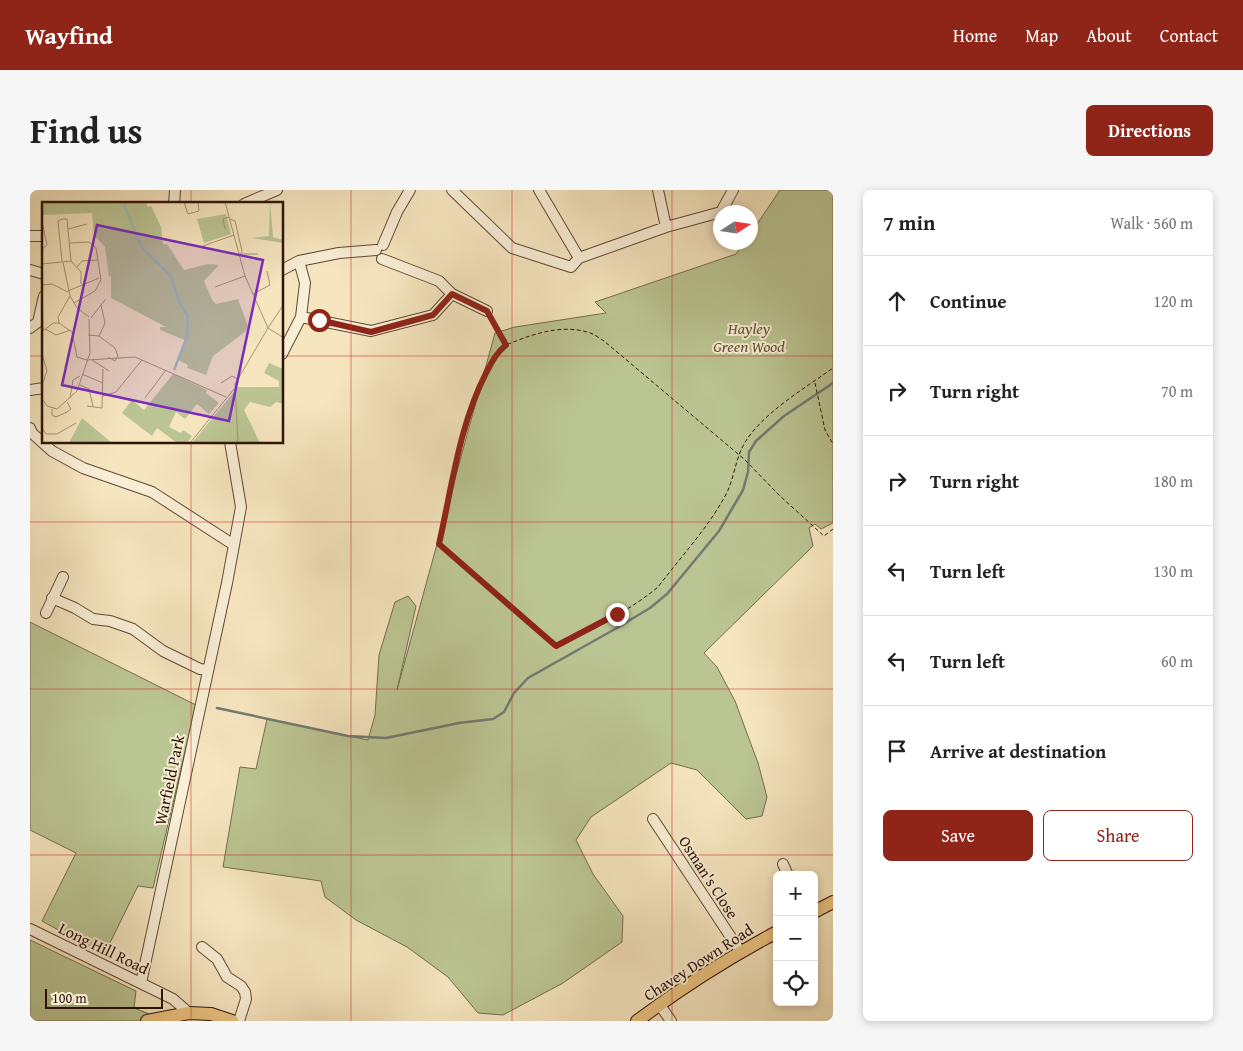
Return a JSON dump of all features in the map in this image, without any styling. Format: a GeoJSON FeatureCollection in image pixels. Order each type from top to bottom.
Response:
{"type":"FeatureCollection","features":[{"type":"Feature","properties":{"kind":"main road"},"geometry":{"type":"LineString","coordinates":[[818,910],[833,902]]}},
{"type":"Feature","properties":{"kind":"main road","name":"Chavey Down Road"},"geometry":{"type":"LineString","coordinates":[[637,1021],[659,1004],[740,952],[773,934]]}},
{"type":"Feature","properties":{"kind":"main road"},"geometry":{"type":"LineString","coordinates":[[147,1021],[189,1013],[211,1014],[232,1021]]}},
{"type":"Feature","properties":{"kind":"street"},"geometry":{"type":"LineString","coordinates":[[249,202],[277,190]]}},
{"type":"Feature","properties":{"kind":"street"},"geometry":{"type":"LineString","coordinates":[[381,254],[397,212],[410,190]]}},
{"type":"Feature","properties":{"kind":"street"},"geometry":{"type":"LineString","coordinates":[[452,190],[512,248],[571,266],[579,258],[666,227],[721,212],[733,190]]}},
{"type":"Feature","properties":{"kind":"street"},"geometry":{"type":"LineString","coordinates":[[539,190],[579,258]]}},
{"type":"Feature","properties":{"kind":"street"},"geometry":{"type":"LineString","coordinates":[[658,190],[666,227]]}},
{"type":"Feature","properties":{"kind":"street"},"geometry":{"type":"LineString","coordinates":[[284,269],[298,261],[339,253],[381,254],[439,281],[452,294],[487,311]]}},
{"type":"Feature","properties":{"kind":"street"},"geometry":{"type":"LineString","coordinates":[[284,350],[301,317],[305,282],[298,261]]}},
{"type":"Feature","properties":{"kind":"street"},"geometry":{"type":"LineString","coordinates":[[301,317],[371,332],[433,315],[452,294]]}},
{"type":"Feature","properties":{"kind":"street"},"geometry":{"type":"LineString","coordinates":[[30,328],[38,322],[42,305]]}},
{"type":"Feature","properties":{"kind":"street"},"geometry":{"type":"LineString","coordinates":[[30,428],[32,433],[42,442]]}},
{"type":"Feature","properties":{"kind":"street"},"geometry":{"type":"LineString","coordinates":[[44,444],[52,452],[83,468],[152,492],[234,545]]}},
{"type":"Feature","properties":{"kind":"street","name":"Warfield Park"},"geometry":{"type":"LineString","coordinates":[[141,983],[227,583],[241,506],[230,444]]}},
{"type":"Feature","properties":{"kind":"street"},"geometry":{"type":"LineString","coordinates":[[46,613],[63,577]]}},
{"type":"Feature","properties":{"kind":"street"},"geometry":{"type":"LineString","coordinates":[[52,598],[75,608],[93,619],[110,621],[133,629],[163,651],[200,669],[208,670]]}},
{"type":"Feature","properties":{"kind":"street","name":"Osman's Close"},"geometry":{"type":"LineString","coordinates":[[653,819],[740,952]]}},
{"type":"Feature","properties":{"kind":"street"},"geometry":{"type":"LineString","coordinates":[[783,864],[786,871]]}},
{"type":"Feature","properties":{"kind":"street","name":"Long Hill Road"},"geometry":{"type":"LineString","coordinates":[[30,929],[173,999],[189,1013]]}},
{"type":"Feature","properties":{"kind":"street"},"geometry":{"type":"LineString","coordinates":[[202,947],[217,959],[227,977],[241,986],[245,992],[246,999],[239,1021]]}},
{"type":"Feature","properties":{"kind":"street"},"geometry":{"type":"LineString","coordinates":[[659,1004],[671,1021]]}},
{"type":"Feature","properties":{"kind":"path"},"geometry":{"type":"LineString","coordinates":[[487,311],[506,345]]}},
{"type":"Feature","properties":{"kind":"path"},"geometry":{"type":"LineString","coordinates":[[833,368],[773,412],[751,434],[739,454],[725,497],[658,587],[617,614],[556,646],[439,544],[469,411],[492,361],[506,345],[531,335],[573,329],[588,332],[604,341],[641,371],[739,454],[780,496],[824,536],[833,530]]}},
{"type":"Feature","properties":{"kind":"path"},"geometry":{"type":"LineString","coordinates":[[815,381],[825,430],[833,444]]}},
{"type":"Feature","properties":{"kind":"green space","name":"Hayley Green Wood"},"geometry":{"type":"Polygon","coordinates":[[[780,190],[833,190],[833,523],[821,529],[815,524],[809,528],[813,546],[704,653],[717,667],[735,701],[758,763],[767,797],[762,816],[746,819],[697,770],[671,763],[591,817],[576,840],[593,874],[623,916],[622,942],[563,983],[503,1015],[478,1013],[448,977],[407,947],[356,920],[325,897],[321,881],[223,867],[240,767],[256,769],[267,719],[368,740],[375,715],[379,655],[395,602],[408,596],[416,606],[397,690],[495,333],[515,327],[606,313],[595,302],[736,254],[739,250],[758,250],[758,223],[780,190]]]}},
{"type":"Feature","properties":{"kind":"green space"},"geometry":{"type":"Polygon","coordinates":[[[30,622],[196,705],[153,888],[138,886],[104,955],[42,921],[76,853],[30,830],[30,622]]]}},
{"type":"Feature","properties":{"kind":"green space"},"geometry":{"type":"Polygon","coordinates":[[[30,940],[136,991],[134,1008],[167,1021],[30,1021],[30,940]]]}},
{"type":"Feature","properties":{"kind":"waterway"},"geometry":{"type":"LineString","coordinates":[[217,708],[348,736],[386,738],[459,723],[493,719],[504,712],[514,693],[528,678],[650,608],[667,594],[719,531],[743,490],[748,472],[749,452],[756,441],[784,416],[833,383]]}},
{"type":"Feature","properties":{"kind":"route"},"geometry":{"type":"LineString","coordinates":[[319,320],[371,332],[433,315],[452,294],[487,311],[506,345],[492,361],[469,411],[439,544],[556,646],[617,614]]}}]}
